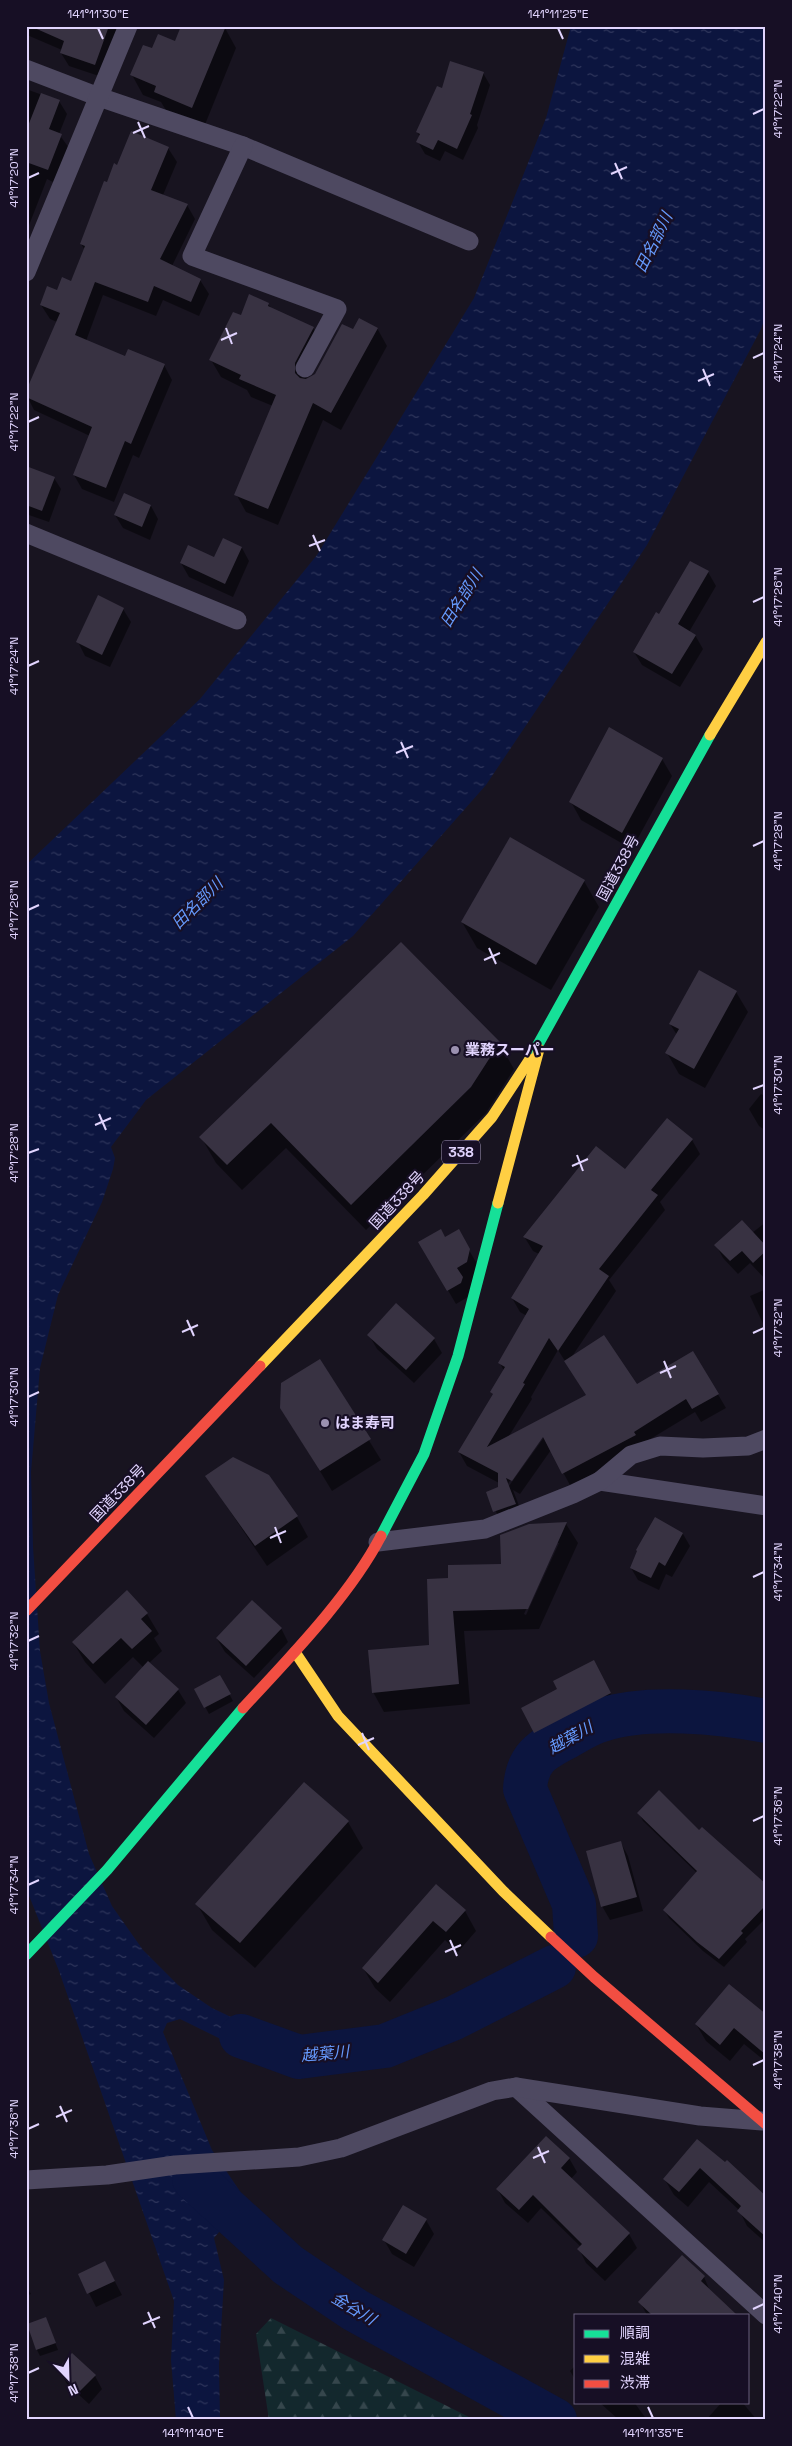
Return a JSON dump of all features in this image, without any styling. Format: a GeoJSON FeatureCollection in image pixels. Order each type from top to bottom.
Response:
{"type":"FeatureCollection","features":[{"type":"Feature","properties":{"kind":"main road","name":"国道338号"},"geometry":{"type":"LineString","coordinates":[[26,1611],[423,1195],[492,1117],[540,1044],[693,762],[766,642]]}},
{"type":"Feature","properties":{"kind":"main road"},"geometry":{"type":"LineString","coordinates":[[26,1955],[107,1870],[242,1709],[295,1652],[356,1575],[378,1542],[424,1454],[458,1356],[540,1044]]}},
{"type":"Feature","properties":{"kind":"main road"},"geometry":{"type":"LineString","coordinates":[[295,1652],[338,1716],[398,1782],[503,1891],[594,1977],[764,2122]]}},
{"type":"Feature","properties":{"kind":"street"},"geometry":{"type":"LineString","coordinates":[[26,272],[128,26]]}},
{"type":"Feature","properties":{"kind":"street"},"geometry":{"type":"LineString","coordinates":[[26,69],[98,97],[243,146],[469,241]]}},
{"type":"Feature","properties":{"kind":"street"},"geometry":{"type":"LineString","coordinates":[[243,146],[192,256],[337,309],[305,368]]}},
{"type":"Feature","properties":{"kind":"street"},"geometry":{"type":"LineString","coordinates":[[26,533],[237,620]]}},
{"type":"Feature","properties":{"kind":"street"},"geometry":{"type":"LineString","coordinates":[[378,1542],[485,1529],[573,1494],[600,1481],[632,1454],[660,1446],[703,1448],[748,1446],[766,1439]]}},
{"type":"Feature","properties":{"kind":"street"},"geometry":{"type":"LineString","coordinates":[[600,1481],[766,1506]]}},
{"type":"Feature","properties":{"kind":"street"},"geometry":{"type":"LineString","coordinates":[[516,2087],[766,2314]]}},
{"type":"Feature","properties":{"kind":"street"},"geometry":{"type":"LineString","coordinates":[[26,2180],[108,2175],[175,2165],[299,2157],[341,2148],[492,2091],[516,2087],[700,2116],[764,2122]]}},
{"type":"Feature","properties":{"kind":"green space"},"geometry":{"type":"Polygon","coordinates":[[[271,2318],[475,2420],[269,2420],[256,2334],[271,2318]]]}},
{"type":"Feature","properties":{"kind":"water","name":"田名部川"},"geometry":{"type":"Polygon","coordinates":[[[571,26],[766,26],[766,315],[761,329],[647,545],[486,785],[353,936],[146,1100],[111,1147],[115,1158],[113,1169],[102,1202],[58,1295],[40,1368],[31,1472],[33,1547],[40,1651],[49,1703],[89,1854],[112,1906],[143,1950],[178,1985],[212,2008],[290,2045],[299,2057],[270,2060],[239,2048],[180,2019],[167,2023],[163,2032],[212,2150],[252,2209],[225,2225],[214,2238],[224,2280],[219,2365],[220,2420],[176,2420],[171,2360],[174,2301],[59,1971],[26,1888],[26,865],[200,699],[317,555],[474,298],[546,118],[571,26]]]}},
{"type":"Feature","properties":{"kind":"building"},"geometry":{"type":"Polygon","coordinates":[[[30,26],[109,26],[95,65],[60,53],[64,41],[30,26]]]}},
{"type":"Feature","properties":{"kind":"building"},"geometry":{"type":"Polygon","coordinates":[[[181,26],[226,26],[192,108],[154,92],[156,86],[130,75],[143,45],[152,48],[158,34],[175,41],[181,26]]]}},
{"type":"Feature","properties":{"kind":"building"},"geometry":{"type":"Polygon","coordinates":[[[450,61],[484,72],[470,114],[472,115],[457,149],[438,140],[433,150],[416,142],[420,134],[416,132],[437,86],[442,88],[450,61]]]}},
{"type":"Feature","properties":{"kind":"building"},"geometry":{"type":"Polygon","coordinates":[[[41,93],[60,100],[49,129],[62,134],[48,170],[26,162],[26,131],[41,93]]]}},
{"type":"Feature","properties":{"kind":"building"},"geometry":{"type":"Polygon","coordinates":[[[131,131],[169,147],[151,190],[188,204],[160,259],[201,279],[191,302],[154,286],[148,302],[95,282],[75,335],[125,356],[128,349],[165,364],[131,444],[125,441],[106,488],[73,475],[92,427],[26,397],[26,391],[60,313],[40,305],[47,286],[57,290],[62,277],[71,281],[85,246],[80,244],[104,181],[107,182],[114,163],[117,165],[131,131]]]}},
{"type":"Feature","properties":{"kind":"building"},"geometry":{"type":"Polygon","coordinates":[[[249,294],[269,303],[268,306],[314,327],[295,363],[295,373],[300,378],[306,379],[315,374],[342,324],[353,329],[359,318],[378,328],[331,413],[313,403],[268,509],[234,495],[276,395],[239,379],[241,375],[209,360],[233,312],[241,315],[249,294]]]}},
{"type":"Feature","properties":{"kind":"building"},"geometry":{"type":"Polygon","coordinates":[[[26,466],[55,477],[42,511],[26,505],[26,466]]]}},
{"type":"Feature","properties":{"kind":"building"},"geometry":{"type":"Polygon","coordinates":[[[124,493],[151,505],[142,527],[114,515],[124,493]]]}},
{"type":"Feature","properties":{"kind":"building"},"geometry":{"type":"Polygon","coordinates":[[[223,538],[242,547],[225,584],[180,563],[188,545],[214,557],[223,538]]]}},
{"type":"Feature","properties":{"kind":"building"},"geometry":{"type":"Polygon","coordinates":[[[690,561],[709,571],[678,624],[696,635],[672,674],[633,652],[656,612],[659,614],[690,561]]]}},
{"type":"Feature","properties":{"kind":"building"},"geometry":{"type":"Polygon","coordinates":[[[98,595],[124,608],[102,655],[76,642],[98,595]]]}},
{"type":"Feature","properties":{"kind":"building"},"geometry":{"type":"Polygon","coordinates":[[[609,727],[663,758],[622,833],[569,802],[609,727]]]}},
{"type":"Feature","properties":{"kind":"building"},"geometry":{"type":"Polygon","coordinates":[[[510,837],[585,880],[536,965],[461,922],[510,837]]]}},
{"type":"Feature","properties":{"kind":"building"},"geometry":{"type":"Polygon","coordinates":[[[401,942],[500,1042],[471,1087],[351,1205],[271,1123],[227,1165],[199,1137],[401,942]]]}},
{"type":"Feature","properties":{"kind":"building"},"geometry":{"type":"Polygon","coordinates":[[[699,970],[737,991],[694,1069],[665,1053],[679,1029],[669,1024],[699,970]]]}},
{"type":"Feature","properties":{"kind":"building"},"geometry":{"type":"Polygon","coordinates":[[[667,1118],[693,1139],[651,1190],[658,1195],[599,1269],[609,1276],[558,1351],[549,1338],[523,1383],[525,1384],[487,1447],[586,1395],[564,1361],[604,1335],[637,1384],[693,1351],[719,1394],[692,1409],[686,1399],[634,1432],[636,1435],[562,1474],[543,1437],[512,1481],[506,1478],[516,1504],[493,1512],[486,1492],[498,1487],[498,1473],[458,1452],[493,1394],[490,1392],[505,1367],[498,1363],[529,1309],[511,1298],[543,1246],[523,1237],[596,1146],[625,1169],[667,1118]]]}},
{"type":"Feature","properties":{"kind":"building"},"geometry":{"type":"Polygon","coordinates":[[[742,1220],[766,1246],[766,1251],[753,1263],[742,1251],[730,1261],[714,1245],[742,1220]]]}},
{"type":"Feature","properties":{"kind":"building"},"geometry":{"type":"Polygon","coordinates":[[[441,1229],[445,1237],[459,1229],[470,1249],[467,1262],[457,1268],[463,1277],[461,1283],[447,1291],[418,1242],[441,1229]]]}},
{"type":"Feature","properties":{"kind":"building"},"geometry":{"type":"Polygon","coordinates":[[[396,1303],[435,1338],[406,1370],[367,1335],[396,1303]]]}},
{"type":"Feature","properties":{"kind":"building","name":"はま寿司"},"geometry":{"type":"Polygon","coordinates":[[[320,1359],[371,1439],[320,1471],[280,1408],[281,1383],[320,1359]]]}},
{"type":"Feature","properties":{"kind":"building"},"geometry":{"type":"Polygon","coordinates":[[[233,1457],[269,1475],[298,1516],[255,1546],[205,1476],[233,1457]]]}},
{"type":"Feature","properties":{"kind":"building"},"geometry":{"type":"Polygon","coordinates":[[[655,1517],[683,1533],[665,1566],[659,1562],[651,1578],[630,1568],[636,1550],[655,1517]]]}},
{"type":"Feature","properties":{"kind":"building"},"geometry":{"type":"Polygon","coordinates":[[[567,1522],[528,1609],[453,1611],[459,1684],[372,1693],[368,1650],[429,1645],[427,1579],[448,1578],[448,1565],[501,1564],[500,1535],[529,1524],[567,1522]]]}},
{"type":"Feature","properties":{"kind":"building"},"geometry":{"type":"Polygon","coordinates":[[[127,1590],[148,1613],[141,1619],[152,1631],[132,1649],[121,1638],[93,1664],[72,1642],[127,1590]]]}},
{"type":"Feature","properties":{"kind":"building"},"geometry":{"type":"Polygon","coordinates":[[[252,1600],[282,1628],[246,1666],[216,1638],[252,1600]]]}},
{"type":"Feature","properties":{"kind":"building"},"geometry":{"type":"Polygon","coordinates":[[[594,1660],[611,1693],[534,1733],[521,1708],[557,1689],[553,1681],[594,1660]]]}},
{"type":"Feature","properties":{"kind":"building"},"geometry":{"type":"Polygon","coordinates":[[[148,1661],[179,1689],[146,1725],[115,1697],[148,1661]]]}},
{"type":"Feature","properties":{"kind":"building"},"geometry":{"type":"Polygon","coordinates":[[[220,1675],[231,1694],[204,1708],[194,1689],[220,1675]]]}},
{"type":"Feature","properties":{"kind":"building"},"geometry":{"type":"Polygon","coordinates":[[[304,1782],[349,1821],[240,1943],[195,1904],[304,1782]]]}},
{"type":"Feature","properties":{"kind":"building"},"geometry":{"type":"Polygon","coordinates":[[[659,1790],[699,1830],[702,1827],[766,1884],[766,1905],[741,1931],[743,1933],[719,1959],[697,1942],[663,1910],[697,1871],[637,1813],[659,1790]]]}},
{"type":"Feature","properties":{"kind":"building"},"geometry":{"type":"Polygon","coordinates":[[[621,1841],[637,1897],[601,1907],[586,1851],[621,1841]]]}},
{"type":"Feature","properties":{"kind":"building"},"geometry":{"type":"Polygon","coordinates":[[[436,1884],[466,1910],[446,1932],[433,1921],[378,1983],[362,1968],[436,1884]]]}},
{"type":"Feature","properties":{"kind":"building"},"geometry":{"type":"Polygon","coordinates":[[[729,1984],[766,2014],[766,2055],[734,2028],[720,2045],[695,2024],[729,1984]]]}},
{"type":"Feature","properties":{"kind":"building"},"geometry":{"type":"Polygon","coordinates":[[[546,2136],[570,2158],[561,2168],[630,2233],[597,2268],[577,2249],[582,2244],[533,2195],[519,2210],[496,2189],[546,2136]]]}},
{"type":"Feature","properties":{"kind":"building"},"geometry":{"type":"Polygon","coordinates":[[[697,2139],[725,2162],[727,2160],[766,2196],[766,2237],[737,2211],[741,2206],[700,2168],[679,2192],[663,2179],[697,2139]]]}},
{"type":"Feature","properties":{"kind":"building"},"geometry":{"type":"Polygon","coordinates":[[[403,2205],[427,2219],[406,2254],[382,2240],[403,2205]]]}},
{"type":"Feature","properties":{"kind":"building"},"geometry":{"type":"Polygon","coordinates":[[[682,2255],[705,2276],[701,2281],[736,2314],[651,2314],[638,2302],[682,2255]]]}},
{"type":"Feature","properties":{"kind":"building"},"geometry":{"type":"Polygon","coordinates":[[[105,2261],[115,2281],[87,2294],[78,2274],[105,2261]]]}},
{"type":"Feature","properties":{"kind":"building"},"geometry":{"type":"Polygon","coordinates":[[[46,2317],[56,2343],[36,2350],[27,2324],[46,2317]]]}},
{"type":"Feature","properties":{"kind":"building"},"geometry":{"type":"Polygon","coordinates":[[[72,2353],[96,2375],[80,2391],[57,2370],[72,2353]]]}},
{"type":"Feature","properties":{"kind":"waterway","name":"越葉川"},"geometry":{"type":"LineString","coordinates":[[576,1936],[574,1904],[525,1789],[526,1778],[532,1762],[537,1756],[550,1746],[589,1725],[620,1715],[683,1711],[766,1721]]}},
{"type":"Feature","properties":{"kind":"waterway","name":"越葉川"},"geometry":{"type":"LineString","coordinates":[[241,2036],[299,2057],[385,2046],[454,2018],[554,1967]]}},
{"type":"Feature","properties":{"kind":"waterway","name":"金谷川"},"geometry":{"type":"LineString","coordinates":[[194,2179],[288,2265],[355,2310],[555,2420]]}},
{"type":"Feature","properties":{"kind":"traffic: fast"},"geometry":{"type":"LineString","coordinates":[[530,1059],[710,735]]}},
{"type":"Feature","properties":{"kind":"traffic: fast"},"geometry":{"type":"LineString","coordinates":[[381,1536],[424,1454],[458,1356],[498,1203]]}},
{"type":"Feature","properties":{"kind":"traffic: fast"},"geometry":{"type":"LineString","coordinates":[[26,1955],[107,1870],[243,1708]]}},
{"type":"Feature","properties":{"kind":"traffic: slow"},"geometry":{"type":"LineString","coordinates":[[710,735],[766,642]]}},
{"type":"Feature","properties":{"kind":"traffic: slow"},"geometry":{"type":"LineString","coordinates":[[498,1203],[539,1049]]}},
{"type":"Feature","properties":{"kind":"traffic: slow"},"geometry":{"type":"LineString","coordinates":[[260,1366],[423,1195],[492,1117],[530,1059]]}},
{"type":"Feature","properties":{"kind":"traffic: slow"},"geometry":{"type":"LineString","coordinates":[[295,1652],[338,1716],[503,1891],[551,1937]]}},
{"type":"Feature","properties":{"kind":"traffic: jam"},"geometry":{"type":"LineString","coordinates":[[26,1611],[260,1366]]}},
{"type":"Feature","properties":{"kind":"traffic: jam"},"geometry":{"type":"LineString","coordinates":[[243,1708],[335,1604],[368,1559],[381,1536]]}},
{"type":"Feature","properties":{"kind":"traffic: jam"},"geometry":{"type":"LineString","coordinates":[[551,1937],[594,1977],[766,2124]]}},
{"type":"Feature","properties":{"kind":"place","name":"業務スーパー"},"geometry":{"type":"Point","coordinates":[455,1050]}},
{"type":"Feature","properties":{"kind":"place","name":"はま寿司"},"geometry":{"type":"Point","coordinates":[325,1423]}}]}
